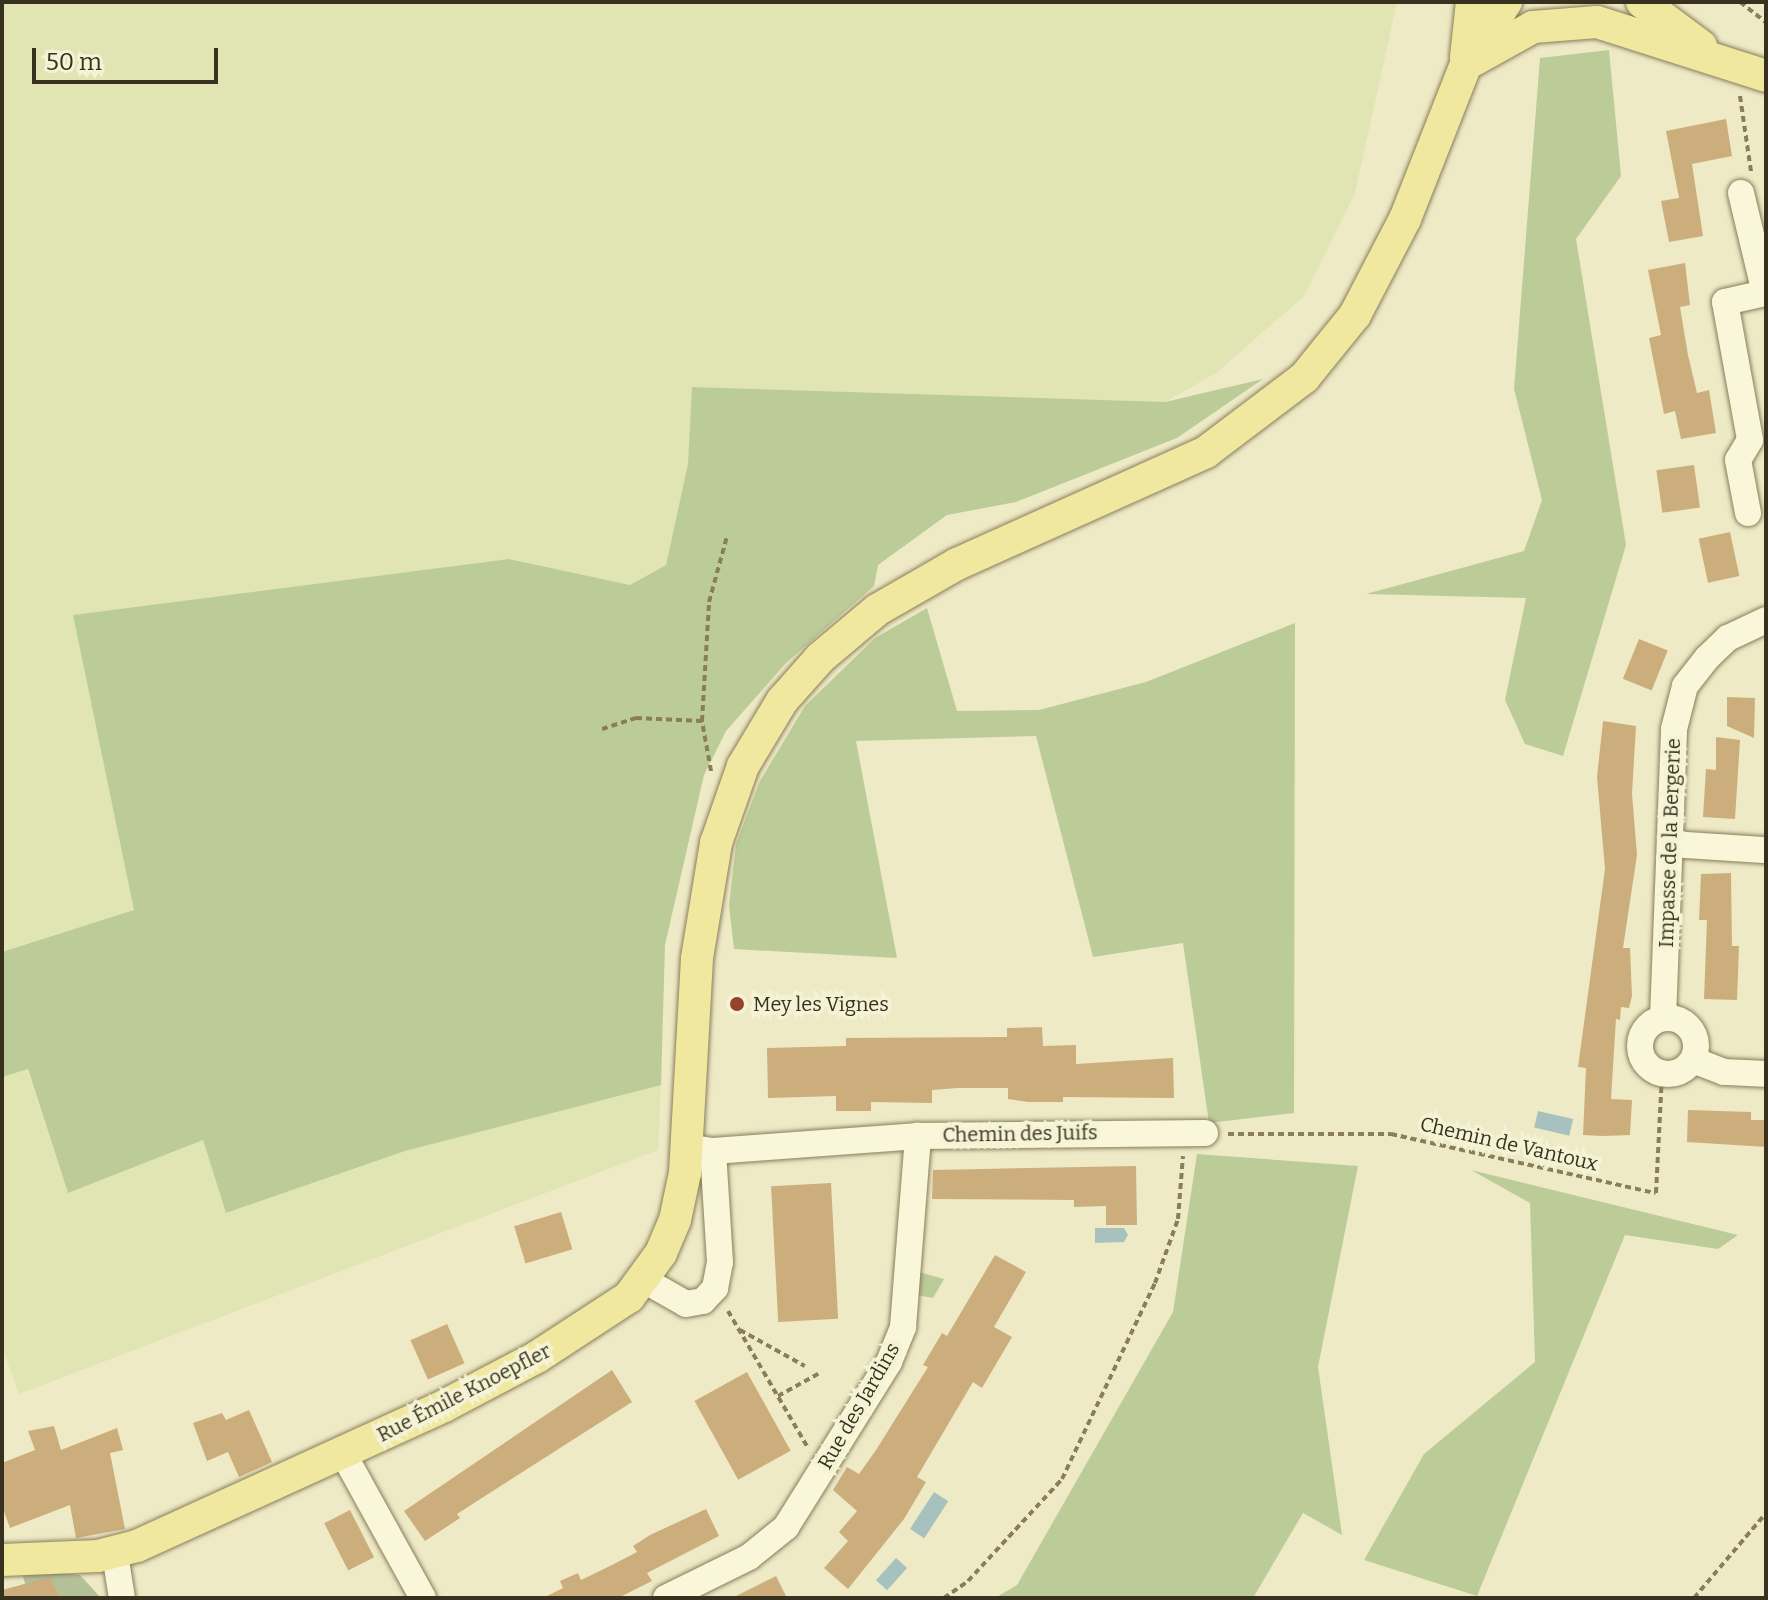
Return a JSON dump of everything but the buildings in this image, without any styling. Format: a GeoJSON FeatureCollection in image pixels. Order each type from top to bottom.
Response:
{"type":"FeatureCollection","features":[{"type":"Feature","properties":{"kind":"main road"},"geometry":{"type":"LineString","coordinates":[[1466,64],[1472,2]]}},
{"type":"Feature","properties":{"kind":"main road"},"geometry":{"type":"LineString","coordinates":[[1466,64],[1506,2]]}},
{"type":"Feature","properties":{"kind":"main road"},"geometry":{"type":"LineString","coordinates":[[1642,2],[1758,74]]}},
{"type":"Feature","properties":{"kind":"main road"},"geometry":{"type":"LineString","coordinates":[[1675,2],[1758,74]]}},
{"type":"Feature","properties":{"kind":"main road"},"geometry":{"type":"LineString","coordinates":[[1466,64],[1533,27],[1584,22],[1758,74]]}},
{"type":"Feature","properties":{"kind":"main road","name":"Rue Émile Knoepfler"},"geometry":{"type":"LineString","coordinates":[[115,1554],[344,1455],[537,1357],[608,1314],[644,1280],[675,1220],[696,1139],[704,900],[731,793],[782,701],[820,658],[877,610],[957,564],[1206,452],[1304,378],[1362,302],[1405,219],[1466,64]]}},
{"type":"Feature","properties":{"kind":"main road"},"geometry":{"type":"LineString","coordinates":[[2,1560],[115,1554]]}},
{"type":"Feature","properties":{"kind":"street"},"geometry":{"type":"LineString","coordinates":[[1741,193],[1766,293],[1725,302],[1750,440],[1738,460],[1753,503]]}},
{"type":"Feature","properties":{"kind":"street","name":"Impasse de la Bergerie"},"geometry":{"type":"LineString","coordinates":[[1663,1018],[1674,729],[1685,686],[1728,638],[1766,620]]}},
{"type":"Feature","properties":{"kind":"street"},"geometry":{"type":"LineString","coordinates":[[1672,844],[1766,850]]}},
{"type":"Feature","properties":{"kind":"street"},"geometry":{"type":"LineString","coordinates":[[1663,1018],[1676,1019],[1694,1035],[1693,1060],[1680,1072],[1662,1074],[1651,1070],[1640,1052],[1644,1030],[1663,1018]]}},
{"type":"Feature","properties":{"kind":"street"},"geometry":{"type":"LineString","coordinates":[[1693,1060],[1724,1072],[1766,1074]]}},
{"type":"Feature","properties":{"kind":"street","name":"Chemin des Juifs"},"geometry":{"type":"LineString","coordinates":[[696,1139],[1205,1133]]}},
{"type":"Feature","properties":{"kind":"street","name":"Rue des Jardins"},"geometry":{"type":"LineString","coordinates":[[666,1598],[767,1546],[786,1527],[889,1362],[903,1327],[918,1136]]}},
{"type":"Feature","properties":{"kind":"street"},"geometry":{"type":"LineString","coordinates":[[644,1280],[686,1304],[703,1301],[715,1288],[720,1262],[696,1139]]}},
{"type":"Feature","properties":{"kind":"street"},"geometry":{"type":"LineString","coordinates":[[344,1455],[423,1598]]}},
{"type":"Feature","properties":{"kind":"street"},"geometry":{"type":"LineString","coordinates":[[115,1554],[122,1598]]}},
{"type":"Feature","properties":{"kind":"path"},"geometry":{"type":"LineString","coordinates":[[1740,2],[1766,22]]}},
{"type":"Feature","properties":{"kind":"path"},"geometry":{"type":"LineString","coordinates":[[1741,193],[1752,179],[1740,106],[1758,74]]}},
{"type":"Feature","properties":{"kind":"path"},"geometry":{"type":"LineString","coordinates":[[727,536],[709,602],[702,721],[709,770],[731,793]]}},
{"type":"Feature","properties":{"kind":"path"},"geometry":{"type":"LineString","coordinates":[[602,729],[636,718],[702,721]]}},
{"type":"Feature","properties":{"kind":"path","name":"Chemin de Vantoux"},"geometry":{"type":"LineString","coordinates":[[1205,1133],[1391,1134],[1656,1193],[1662,1074]]}},
{"type":"Feature","properties":{"kind":"path"},"geometry":{"type":"LineString","coordinates":[[944,1598],[968,1581],[1062,1479],[1155,1283],[1178,1219],[1184,1148],[1205,1133]]}},
{"type":"Feature","properties":{"kind":"path"},"geometry":{"type":"LineString","coordinates":[[715,1288],[821,1471]]}},
{"type":"Feature","properties":{"kind":"path"},"geometry":{"type":"LineString","coordinates":[[738,1329],[805,1366]]}},
{"type":"Feature","properties":{"kind":"path"},"geometry":{"type":"LineString","coordinates":[[777,1397],[818,1374]]}},
{"type":"Feature","properties":{"kind":"path"},"geometry":{"type":"LineString","coordinates":[[1694,1598],[1766,1513]]}},
{"type":"Feature","properties":{"kind":"green space"},"geometry":{"type":"Polygon","coordinates":[[[2,2],[1397,2],[1355,193],[1304,296],[1216,373],[1165,402],[693,387],[688,464],[666,565],[630,585],[509,559],[73,615],[135,911],[2,952],[2,2]]]}},
{"type":"Feature","properties":{"kind":"green space"},"geometry":{"type":"Polygon","coordinates":[[[1609,50],[1621,176],[1576,239],[1626,545],[1563,756],[1525,744],[1505,700],[1526,598],[1366,594],[1524,551],[1542,500],[1514,389],[1540,58],[1609,50]]]}},
{"type":"Feature","properties":{"kind":"green space"},"geometry":{"type":"Polygon","coordinates":[[[1263,379],[1177,438],[1016,502],[947,515],[878,565],[874,586],[786,663],[726,731],[704,775],[665,945],[661,1085],[405,1151],[226,1213],[203,1140],[68,1193],[28,1069],[2,1077],[2,952],[134,910],[73,615],[509,559],[630,585],[666,565],[688,464],[692,387],[1165,402],[1263,379]]]}},
{"type":"Feature","properties":{"kind":"green space"},"geometry":{"type":"Polygon","coordinates":[[[927,608],[957,711],[1039,710],[1146,682],[1295,623],[1294,1113],[1209,1123],[1183,943],[1093,957],[1036,736],[856,741],[897,958],[734,949],[729,906],[736,844],[760,781],[805,706],[875,638],[927,608]]]}},
{"type":"Feature","properties":{"kind":"green space"},"geometry":{"type":"Polygon","coordinates":[[[27,1069],[68,1193],[203,1140],[226,1213],[405,1151],[661,1085],[658,1150],[19,1394],[2,1347],[2,1077],[27,1069]]]}},
{"type":"Feature","properties":{"kind":"green space"},"geometry":{"type":"Polygon","coordinates":[[[1197,1154],[1358,1166],[1318,1367],[1342,1535],[1303,1513],[1253,1598],[995,1598],[1017,1585],[1173,1312],[1197,1154]]]}},
{"type":"Feature","properties":{"kind":"green space"},"geometry":{"type":"Polygon","coordinates":[[[1471,1170],[1738,1235],[1718,1249],[1625,1235],[1477,1596],[1364,1560],[1424,1454],[1535,1362],[1530,1203],[1471,1170]]]}},
{"type":"Feature","properties":{"kind":"green space"},"geometry":{"type":"Polygon","coordinates":[[[919,1272],[944,1279],[933,1298],[917,1295],[919,1272]]]}},
{"type":"Feature","properties":{"kind":"green space"},"geometry":{"type":"Polygon","coordinates":[[[41,1571],[80,1575],[101,1598],[29,1598],[22,1573],[41,1571]]]}},
{"type":"Feature","properties":{"kind":"water"},"geometry":{"type":"Polygon","coordinates":[[[1538,1111],[1573,1119],[1569,1136],[1534,1128],[1538,1111]]]}},
{"type":"Feature","properties":{"kind":"water"},"geometry":{"type":"Polygon","coordinates":[[[1095,1228],[1124,1228],[1128,1235],[1124,1242],[1095,1243],[1095,1228]]]}},
{"type":"Feature","properties":{"kind":"water"},"geometry":{"type":"Polygon","coordinates":[[[934,1492],[948,1501],[924,1538],[910,1529],[934,1492]]]}},
{"type":"Feature","properties":{"kind":"water"},"geometry":{"type":"Polygon","coordinates":[[[896,1558],[907,1568],[887,1590],[876,1580],[896,1558]]]}},
{"type":"Feature","properties":{"kind":"place","name":"Mey les Vignes"},"geometry":{"type":"Point","coordinates":[737,1004]}}]}
